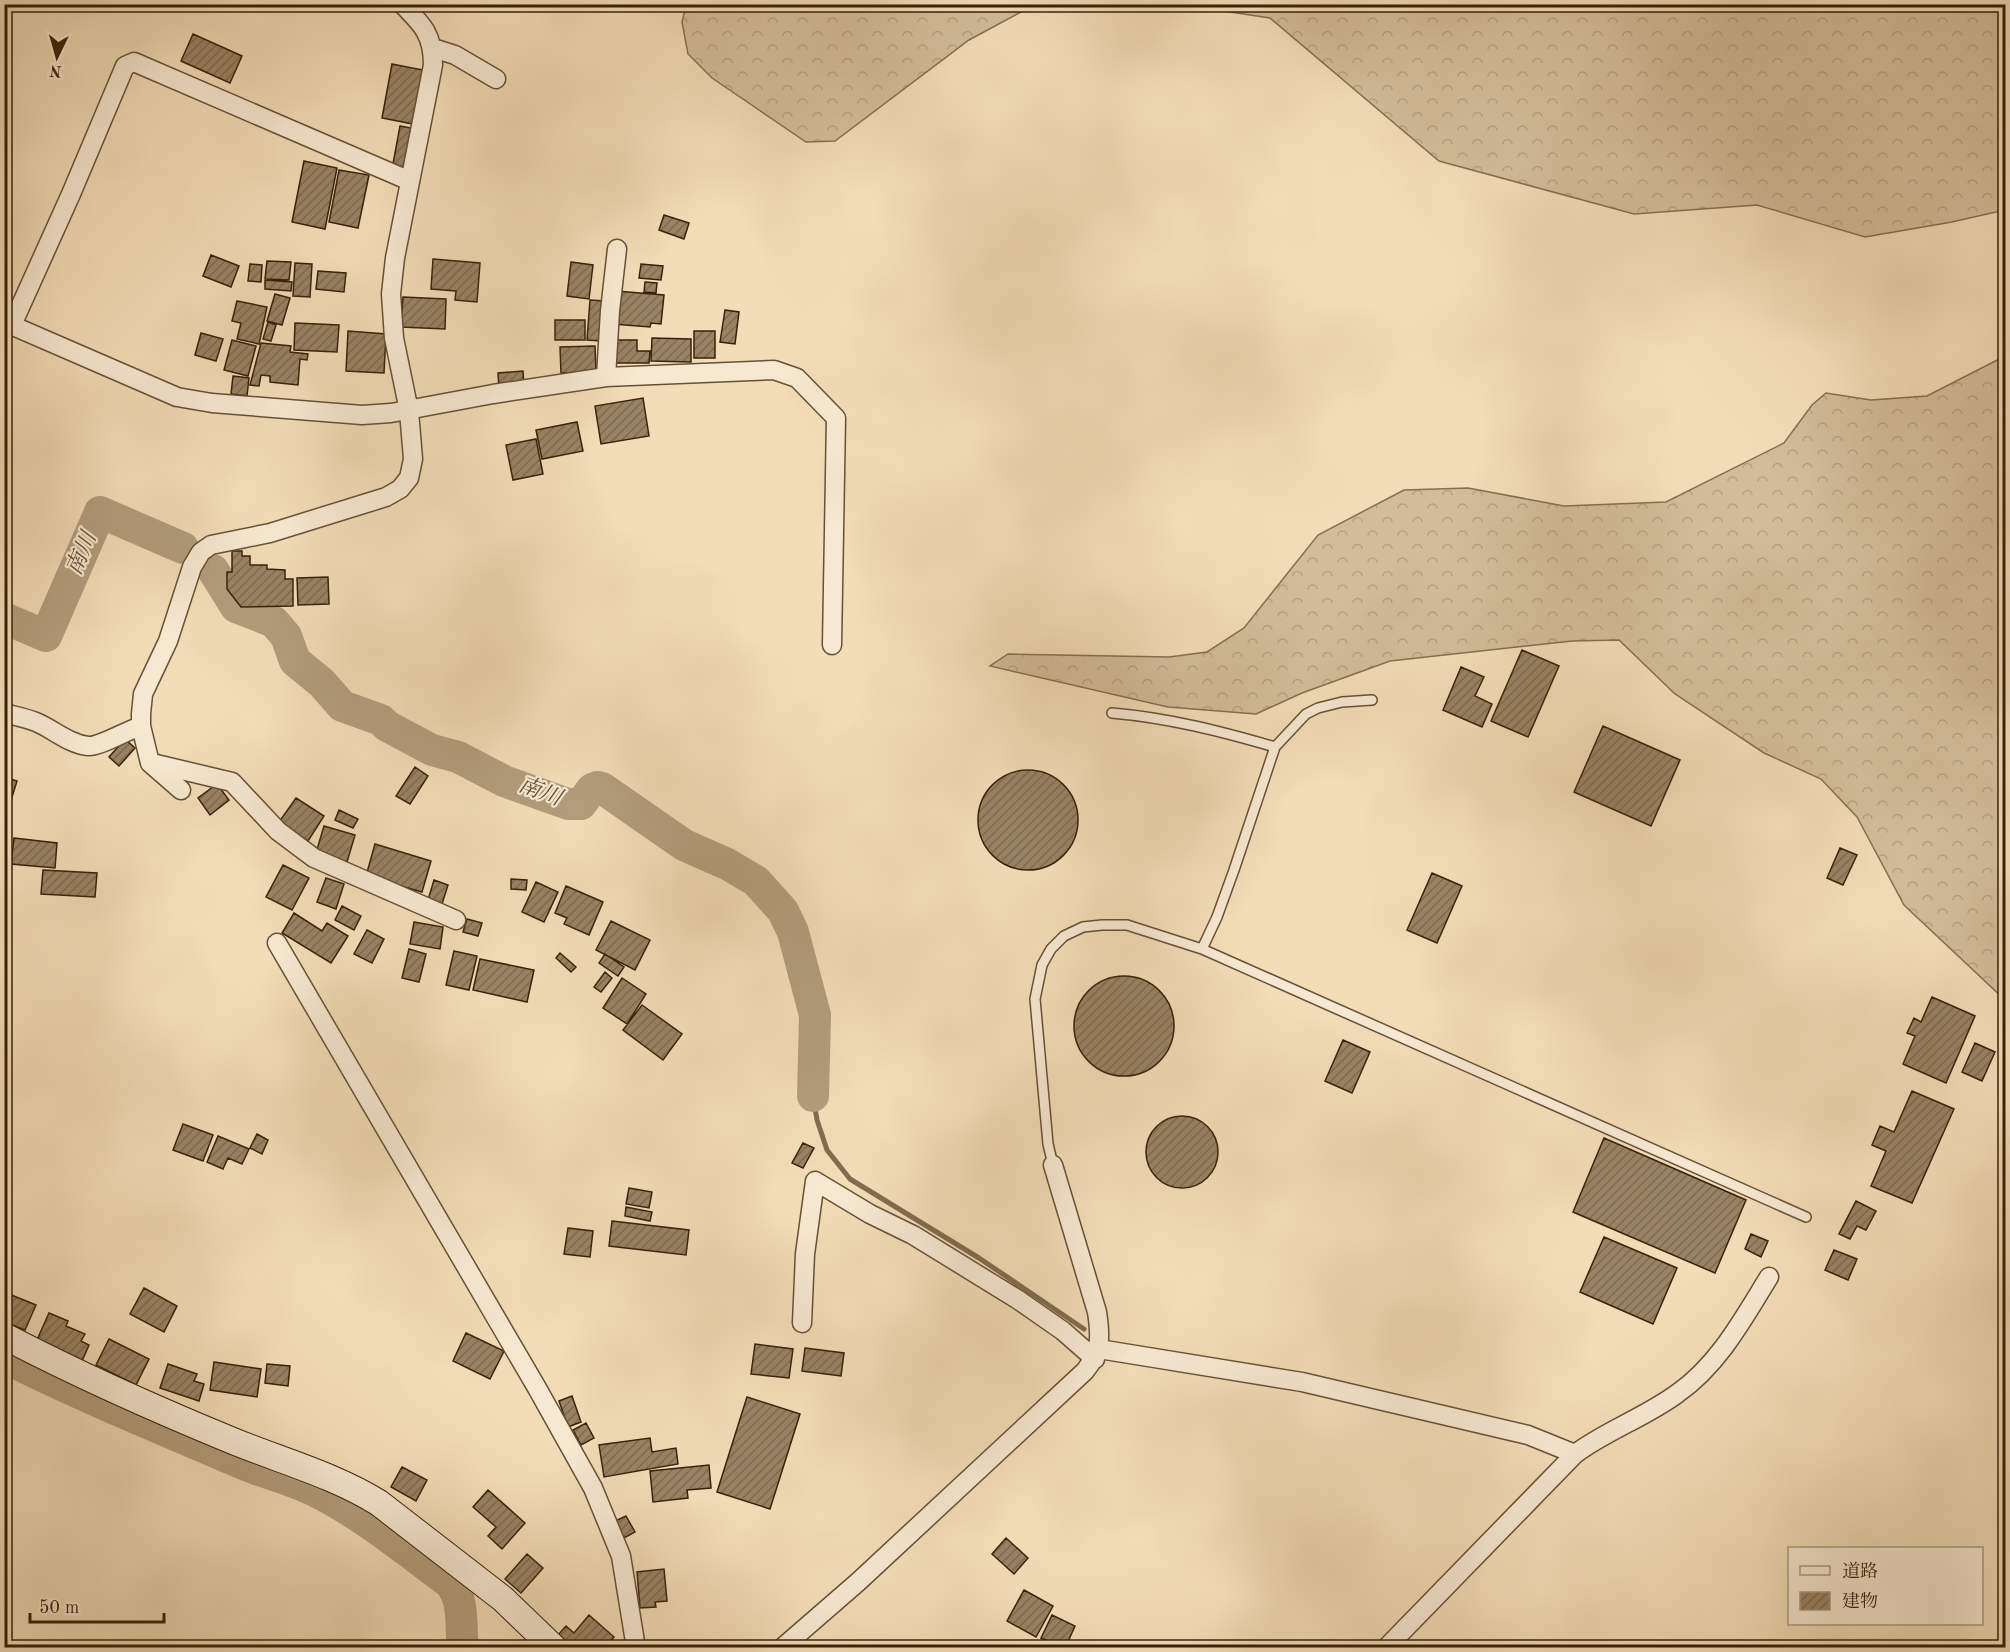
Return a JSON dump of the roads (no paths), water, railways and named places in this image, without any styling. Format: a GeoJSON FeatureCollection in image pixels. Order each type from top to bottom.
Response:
{"type":"FeatureCollection","features":[{"type":"Feature","properties":{"kind":"street"},"geometry":{"type":"LineString","coordinates":[[181,790],[150,763],[141,726],[143,694],[168,641],[192,567],[201,552],[211,545],[270,533],[386,497],[400,489],[409,478],[413,459],[409,411],[394,338],[391,294],[395,258],[433,65],[433,48],[429,35],[402,4]]}},
{"type":"Feature","properties":{"kind":"street"},"geometry":{"type":"LineString","coordinates":[[433,48],[455,55],[496,79]]}},
{"type":"Feature","properties":{"kind":"street"},"geometry":{"type":"LineString","coordinates":[[410,181],[134,62],[125,66],[71,194],[8,324],[177,397],[212,403],[362,415],[409,411],[473,398],[606,377],[774,370],[797,378],[836,418],[832,645]]}},
{"type":"Feature","properties":{"kind":"street"},"geometry":{"type":"LineString","coordinates":[[606,377],[617,249]]}},
{"type":"Feature","properties":{"kind":"street"},"geometry":{"type":"LineString","coordinates":[[4,713],[37,722],[65,738],[88,746],[104,742],[141,726]]}},
{"type":"Feature","properties":{"kind":"street"},"geometry":{"type":"LineString","coordinates":[[150,763],[232,782],[278,831],[314,858],[456,920]]}},
{"type":"Feature","properties":{"kind":"street"},"geometry":{"type":"LineString","coordinates":[[277,943],[593,1488],[621,1556],[636,1647]]}},
{"type":"Feature","properties":{"kind":"street"},"geometry":{"type":"LineString","coordinates":[[782,1647],[858,1582],[1084,1371],[1097,1354],[1100,1328],[1097,1312],[1053,1165]]}},
{"type":"Feature","properties":{"kind":"street"},"geometry":{"type":"LineString","coordinates":[[802,1323],[805,1254],[815,1181],[870,1214],[914,1234],[1017,1299],[1097,1354],[1302,1382],[1528,1435],[1575,1454]]}},
{"type":"Feature","properties":{"kind":"street"},"geometry":{"type":"LineString","coordinates":[[1386,1647],[1575,1454],[1590,1442],[1678,1393],[1711,1364],[1734,1333],[1769,1277]]}},
{"type":"Feature","properties":{"kind":"street"},"geometry":{"type":"LineString","coordinates":[[4,1336],[138,1401],[279,1460],[331,1477],[358,1490],[379,1503],[503,1599],[554,1647]]}},
{"type":"Feature","properties":{"kind":"lane"},"geometry":{"type":"LineString","coordinates":[[1202,949],[1217,917],[1234,870],[1275,747],[1306,714],[1318,708],[1342,702],[1372,700]]}},
{"type":"Feature","properties":{"kind":"lane"},"geometry":{"type":"LineString","coordinates":[[1112,713],[1155,717],[1209,727],[1275,747]]}},
{"type":"Feature","properties":{"kind":"lane"},"geometry":{"type":"LineString","coordinates":[[1053,1165],[1048,1144],[1035,999],[1042,965],[1051,949],[1064,936],[1083,927],[1127,925],[1202,949],[1806,1217]]}},
{"type":"Feature","properties":{"kind":"waterway","name":"南川"},"geometry":{"type":"LineString","coordinates":[[4,618],[46,636],[100,512],[183,548]]}},
{"type":"Feature","properties":{"kind":"waterway","name":"南川"},"geometry":{"type":"LineString","coordinates":[[213,570],[236,607],[274,622],[286,636],[295,661],[322,683],[342,706],[381,720],[387,726],[432,750],[458,757],[504,781],[568,804],[581,804],[592,789],[602,788],[684,845],[727,864],[756,881],[783,911],[793,932],[815,1015],[813,1096]]}},
{"type":"Feature","properties":{"kind":"waterway"},"geometry":{"type":"LineString","coordinates":[[813,1096],[817,1120],[827,1150],[850,1179],[979,1258],[1084,1329]]}},
{"type":"Feature","properties":{"kind":"waterway"},"geometry":{"type":"LineString","coordinates":[[4,1357],[155,1426],[246,1465],[307,1487],[350,1511],[450,1583],[460,1606],[463,1648]]}}]}
